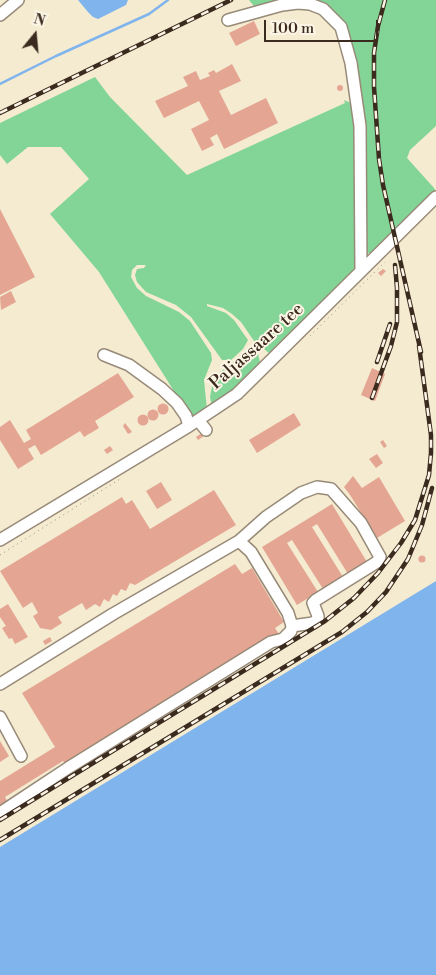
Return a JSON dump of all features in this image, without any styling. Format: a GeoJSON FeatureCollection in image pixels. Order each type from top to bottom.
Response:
{"type":"FeatureCollection","features":[{"type":"Feature","properties":{"kind":"street"},"geometry":{"type":"LineString","coordinates":[[0,15],[18,0]]}},
{"type":"Feature","properties":{"kind":"street"},"geometry":{"type":"LineString","coordinates":[[228,20],[282,5],[298,3],[310,4],[323,9],[341,27],[347,43],[350,97],[360,126],[361,271]]}},
{"type":"Feature","properties":{"kind":"street","name":"Paljassaare tee"},"geometry":{"type":"LineString","coordinates":[[0,540],[193,423],[237,394],[436,197]]}},
{"type":"Feature","properties":{"kind":"street"},"geometry":{"type":"LineString","coordinates":[[104,354],[129,365],[162,389],[177,403],[193,423],[206,430]]}},
{"type":"Feature","properties":{"kind":"street"},"geometry":{"type":"LineString","coordinates":[[0,684],[113,614],[239,541],[266,518],[301,493],[317,487],[331,489],[360,523],[380,557],[377,562],[313,603],[318,620],[313,623],[292,626]]}},
{"type":"Feature","properties":{"kind":"street"},"geometry":{"type":"LineString","coordinates":[[0,813],[68,768],[272,642],[283,639],[291,631],[292,626],[288,613],[251,552],[239,541]]}},
{"type":"Feature","properties":{"kind":"street"},"geometry":{"type":"LineString","coordinates":[[0,717],[22,756]]}},
{"type":"Feature","properties":{"kind":"green space"},"geometry":{"type":"Polygon","coordinates":[[[249,0],[436,0],[436,126],[410,150],[407,158],[436,192],[373,255],[368,253],[365,248],[351,46],[318,5],[257,10],[249,0]]]}},
{"type":"Feature","properties":{"kind":"green space"},"geometry":{"type":"Polygon","coordinates":[[[95,77],[110,97],[187,175],[345,103],[344,100],[351,103],[354,113],[358,267],[274,353],[269,353],[254,341],[241,322],[232,314],[223,308],[207,304],[207,306],[226,313],[234,320],[248,340],[243,349],[231,360],[222,360],[191,317],[176,305],[146,292],[137,282],[135,275],[137,269],[144,268],[146,265],[137,265],[132,270],[131,277],[137,288],[146,296],[179,312],[190,321],[211,353],[212,360],[204,380],[207,410],[192,417],[99,272],[50,214],[89,179],[61,147],[28,147],[7,164],[0,155],[0,123],[95,77]]]}},
{"type":"Feature","properties":{"kind":"green space"},"geometry":{"type":"Polygon","coordinates":[[[248,351],[258,354],[260,362],[256,371],[238,388],[212,407],[210,397],[213,381],[220,372],[248,351]]]}},
{"type":"Feature","properties":{"kind":"water"},"geometry":{"type":"Polygon","coordinates":[[[78,0],[128,0],[126,5],[98,19],[93,17],[78,0]]]}},
{"type":"Feature","properties":{"kind":"water"},"geometry":{"type":"Polygon","coordinates":[[[436,581],[436,975],[0,975],[0,847],[436,581]]]}},
{"type":"Feature","properties":{"kind":"building"},"geometry":{"type":"Polygon","coordinates":[[[254,21],[260,34],[236,46],[229,33],[254,21]]]}},
{"type":"Feature","properties":{"kind":"building"},"geometry":{"type":"Polygon","coordinates":[[[232,64],[241,81],[219,91],[231,115],[266,98],[278,123],[224,149],[217,134],[210,138],[214,145],[202,151],[191,129],[209,120],[199,101],[164,118],[155,101],[188,86],[183,77],[196,71],[200,80],[210,76],[208,73],[214,70],[216,73],[232,64]]]}},
{"type":"Feature","properties":{"kind":"building"},"geometry":{"type":"Polygon","coordinates":[[[340,85],[343,88],[340,91],[337,88],[340,85]]]}},
{"type":"Feature","properties":{"kind":"building"},"geometry":{"type":"Polygon","coordinates":[[[0,209],[35,277],[0,295],[0,209]]]}},
{"type":"Feature","properties":{"kind":"building"},"geometry":{"type":"Polygon","coordinates":[[[383,269],[386,271],[381,276],[378,273],[383,269]]]}},
{"type":"Feature","properties":{"kind":"building"},"geometry":{"type":"Polygon","coordinates":[[[11,291],[16,302],[1,310],[0,297],[11,291]]]}},
{"type":"Feature","properties":{"kind":"building"},"geometry":{"type":"Polygon","coordinates":[[[372,368],[385,374],[375,401],[361,395],[372,368]]]}},
{"type":"Feature","properties":{"kind":"building"},"geometry":{"type":"Polygon","coordinates":[[[118,373],[134,397],[95,421],[99,428],[84,437],[80,431],[41,455],[35,445],[28,449],[34,459],[18,469],[0,440],[0,427],[10,420],[24,443],[31,439],[26,430],[118,373]]]}},
{"type":"Feature","properties":{"kind":"building"},"geometry":{"type":"Polygon","coordinates":[[[161,404],[165,404],[168,409],[167,413],[161,414],[158,411],[158,407],[161,404]]]}},
{"type":"Feature","properties":{"kind":"building"},"geometry":{"type":"Polygon","coordinates":[[[151,410],[155,410],[158,415],[157,419],[151,420],[148,417],[148,413],[151,410]]]}},
{"type":"Feature","properties":{"kind":"building"},"geometry":{"type":"Polygon","coordinates":[[[294,413],[301,425],[257,453],[249,440],[294,413]]]}},
{"type":"Feature","properties":{"kind":"building"},"geometry":{"type":"Polygon","coordinates":[[[141,415],[145,415],[148,420],[147,424],[141,425],[138,422],[138,418],[141,415]]]}},
{"type":"Feature","properties":{"kind":"building"},"geometry":{"type":"Polygon","coordinates":[[[125,423],[132,432],[128,434],[123,426],[125,423]]]}},
{"type":"Feature","properties":{"kind":"building"},"geometry":{"type":"Polygon","coordinates":[[[202,433],[204,436],[198,440],[196,437],[202,433]]]}},
{"type":"Feature","properties":{"kind":"building"},"geometry":{"type":"Polygon","coordinates":[[[383,440],[387,446],[384,448],[380,442],[383,440]]]}},
{"type":"Feature","properties":{"kind":"building"},"geometry":{"type":"Polygon","coordinates":[[[110,446],[113,450],[107,454],[104,450],[110,446]]]}},
{"type":"Feature","properties":{"kind":"building"},"geometry":{"type":"Polygon","coordinates":[[[377,454],[383,463],[376,468],[369,459],[377,454]]]}},
{"type":"Feature","properties":{"kind":"building"},"geometry":{"type":"Polygon","coordinates":[[[353,476],[362,488],[379,477],[405,521],[377,538],[344,487],[353,476]]]}},
{"type":"Feature","properties":{"kind":"building"},"geometry":{"type":"Polygon","coordinates":[[[161,482],[172,500],[157,509],[146,491],[161,482]]]}},
{"type":"Feature","properties":{"kind":"building"},"geometry":{"type":"Polygon","coordinates":[[[214,490],[236,525],[135,585],[130,583],[126,591],[121,589],[117,596],[113,594],[109,602],[104,599],[100,607],[95,604],[86,610],[82,603],[58,617],[62,623],[51,630],[40,628],[33,616],[38,613],[32,602],[23,608],[0,571],[122,497],[126,504],[132,500],[150,529],[214,490]]]}},
{"type":"Feature","properties":{"kind":"building"},"geometry":{"type":"Polygon","coordinates":[[[332,504],[367,562],[348,574],[317,524],[312,527],[343,577],[323,589],[292,540],[287,543],[318,592],[297,605],[262,547],[332,504]]]}},
{"type":"Feature","properties":{"kind":"building"},"geometry":{"type":"Polygon","coordinates":[[[422,556],[425,559],[422,562],[419,559],[422,556]]]}},
{"type":"Feature","properties":{"kind":"building"},"geometry":{"type":"Polygon","coordinates":[[[235,564],[242,574],[252,568],[284,622],[275,628],[279,634],[66,765],[63,761],[5,797],[9,804],[0,810],[0,781],[55,747],[22,693],[235,564]]]}},
{"type":"Feature","properties":{"kind":"building"},"geometry":{"type":"Polygon","coordinates":[[[8,604],[28,637],[15,644],[12,638],[9,639],[2,628],[6,626],[0,617],[0,609],[8,604]]]}},
{"type":"Feature","properties":{"kind":"building"},"geometry":{"type":"Polygon","coordinates":[[[50,637],[52,641],[45,645],[43,641],[50,637]]]}},
{"type":"Feature","properties":{"kind":"building"},"geometry":{"type":"Polygon","coordinates":[[[0,741],[9,756],[0,762],[0,741]]]}},
{"type":"Feature","properties":{"kind":"waterway"},"geometry":{"type":"LineString","coordinates":[[0,84],[56,56],[149,14],[168,0]]}},
{"type":"Feature","properties":{"kind":"railway"},"geometry":{"type":"LineString","coordinates":[[0,113],[231,0]]}},
{"type":"Feature","properties":{"kind":"railway"},"geometry":{"type":"LineString","coordinates":[[385,0],[378,26],[374,53],[374,87],[379,159],[383,185],[421,352]]}},
{"type":"Feature","properties":{"kind":"railway"},"geometry":{"type":"LineString","coordinates":[[372,398],[391,346],[397,322],[395,265]]}},
{"type":"Feature","properties":{"kind":"railway"},"geometry":{"type":"LineString","coordinates":[[377,362],[390,324]]}},
{"type":"Feature","properties":{"kind":"railway"},"geometry":{"type":"LineString","coordinates":[[0,820],[325,621],[354,598],[378,573],[401,543],[415,520],[429,475],[431,435],[419,346]]}},
{"type":"Feature","properties":{"kind":"railway"},"geometry":{"type":"LineString","coordinates":[[0,840],[342,632],[367,612],[386,592],[408,559],[422,525],[432,488]]}}]}
